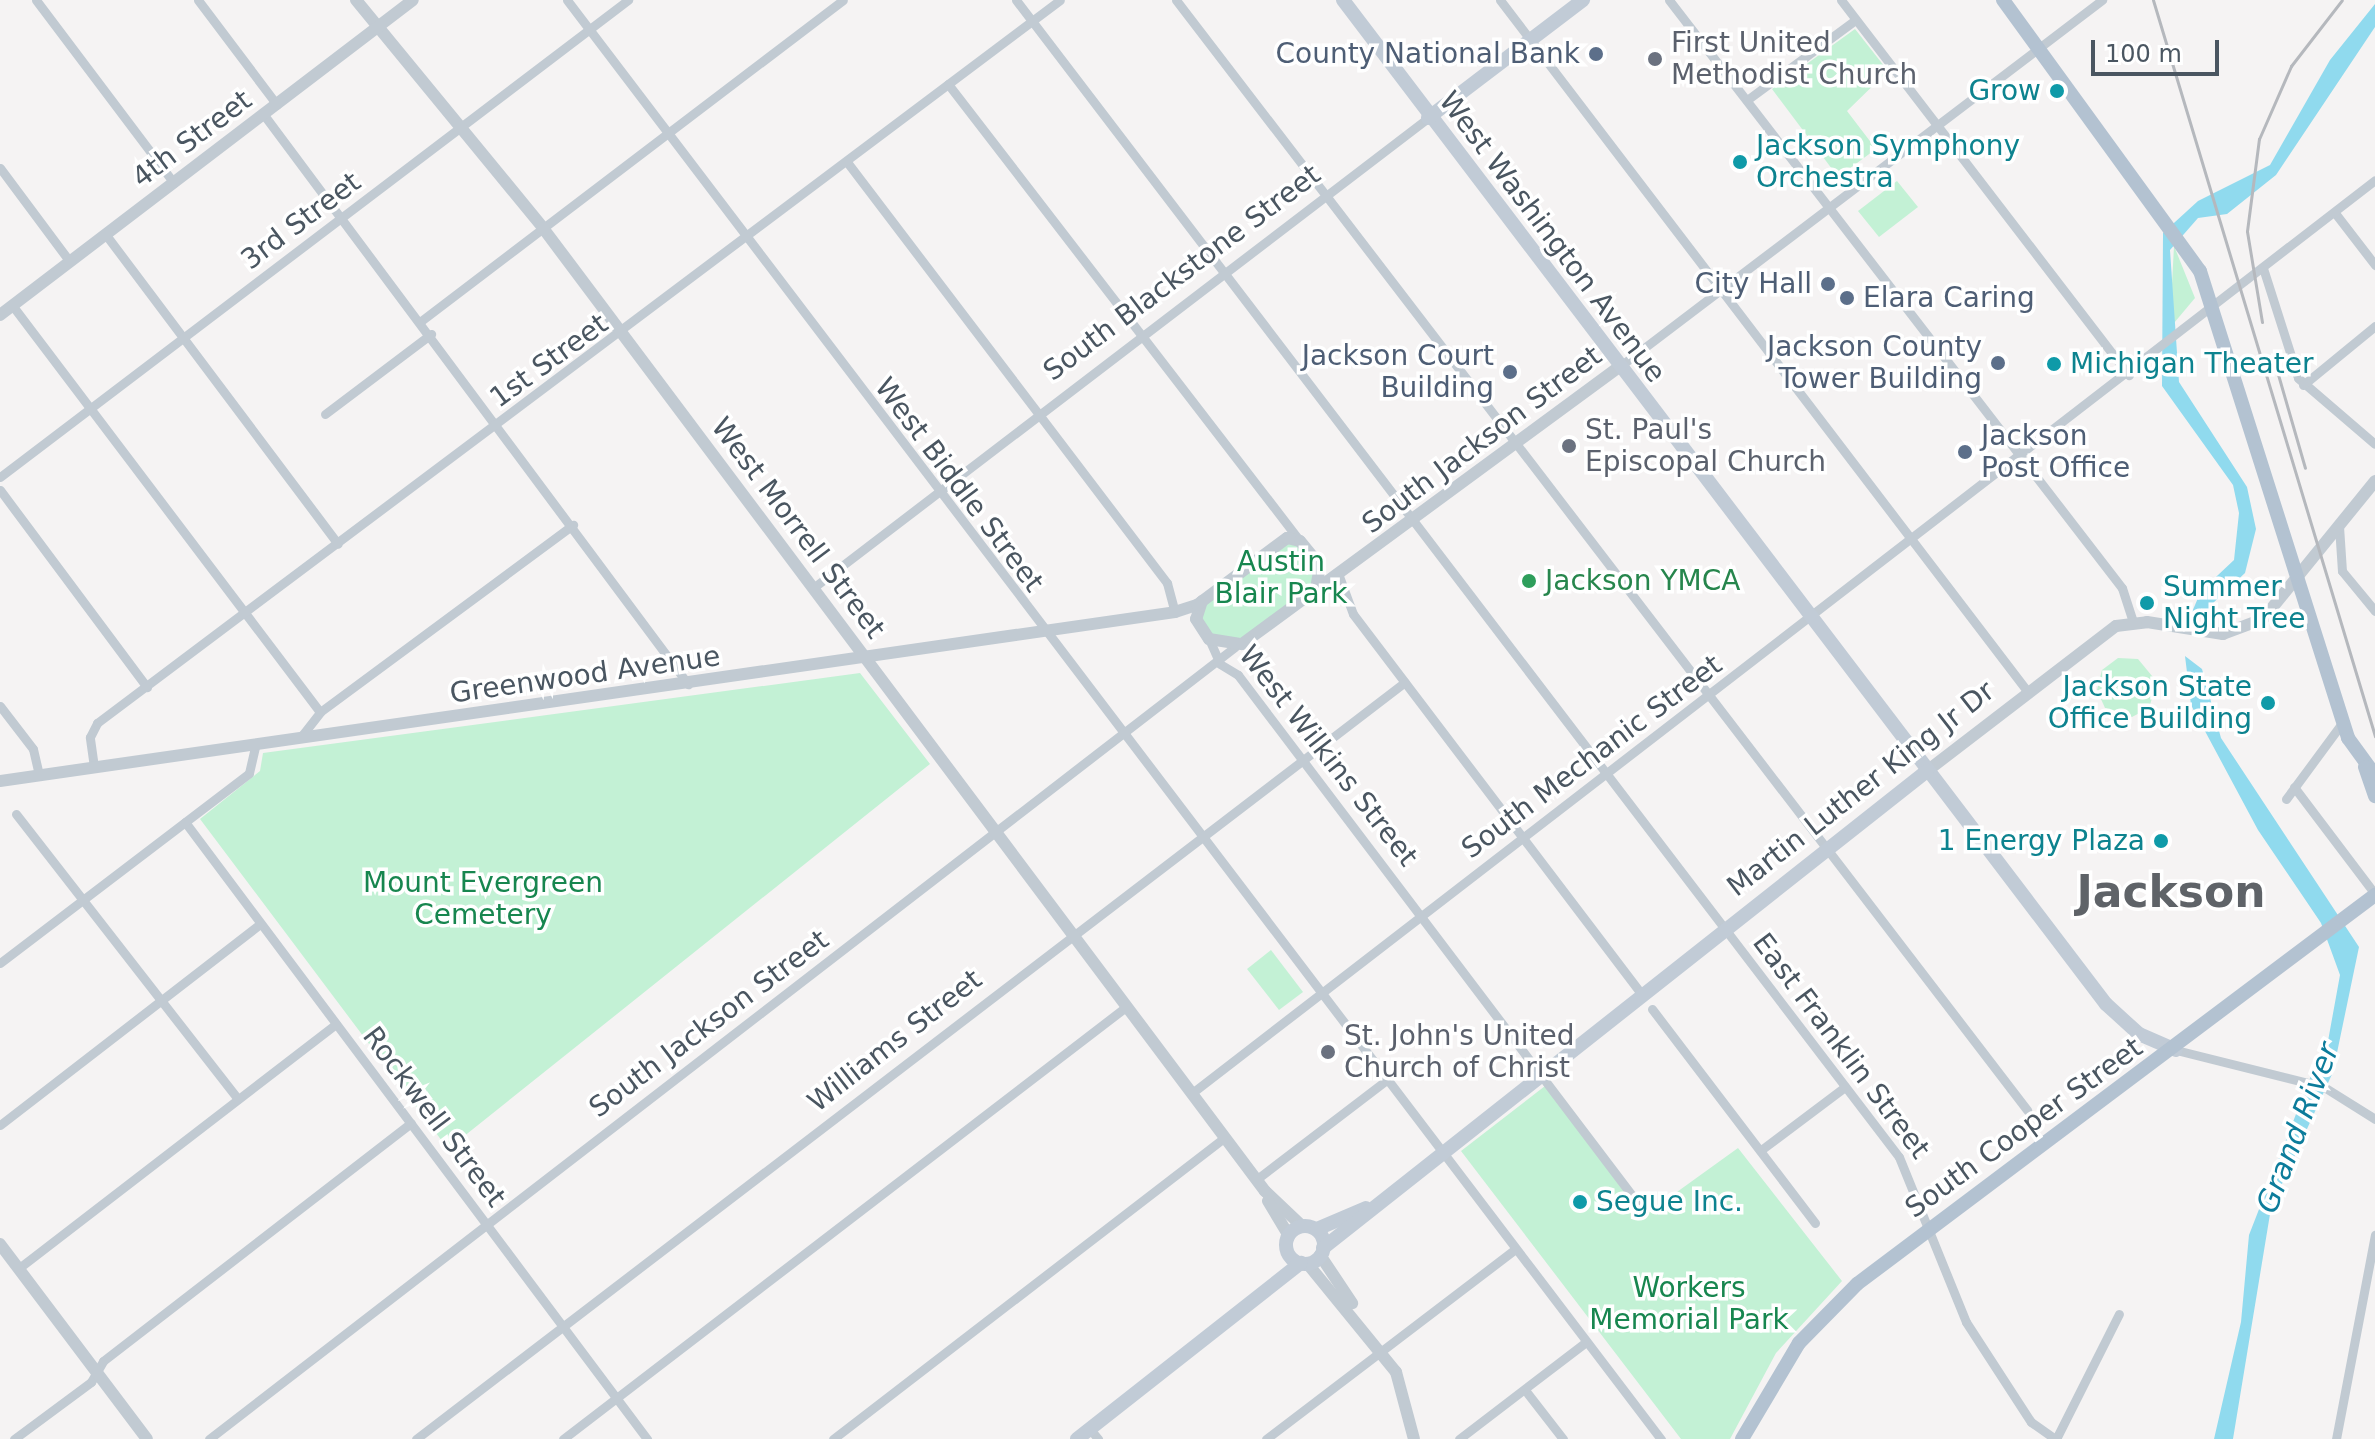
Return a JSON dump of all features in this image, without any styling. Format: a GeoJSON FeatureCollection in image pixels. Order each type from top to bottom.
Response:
{"type":"FeatureCollection","features":[{"type":"Feature","properties":{"kind":"main road","name":"West Washington Avenue"},"geometry":{"type":"LineString","coordinates":[[1343,0],[1428,118],[2112,1011],[2176,1050]]}},
{"type":"Feature","properties":{"kind":"main road","name":"South Blackstone Street"},"geometry":{"type":"LineString","coordinates":[[1428,118],[1583,0]]}},
{"type":"Feature","properties":{"kind":"main road"},"geometry":{"type":"LineString","coordinates":[[2003,0],[2185,245],[2213,307],[2342,723],[2370,771],[2375,796]]}},
{"type":"Feature","properties":{"kind":"main road","name":"Martin Luther King Jr Dr"},"geometry":{"type":"LineString","coordinates":[[1304,1263],[1927,771]]}},
{"type":"Feature","properties":{"kind":"main road","name":"South Cooper Street"},"geometry":{"type":"LineString","coordinates":[[1742,1439],[1807,1334],[1931,1227],[2323,941],[2375,894]]}},
{"type":"Feature","properties":{"kind":"main road","name":"Martin Luther King Jr Dr"},"geometry":{"type":"LineString","coordinates":[[1287,1243],[1309,1228],[1381,1201]]}},
{"type":"Feature","properties":{"kind":"main road"},"geometry":{"type":"LineString","coordinates":[[1309,1228],[1322,1251]]}},
{"type":"Feature","properties":{"kind":"main road"},"geometry":{"type":"LineString","coordinates":[[1077,1439],[1094,1434],[1304,1263],[1287,1243]]}},
{"type":"Feature","properties":{"kind":"main road"},"geometry":{"type":"LineString","coordinates":[[1243,1310],[1277,1274],[1287,1243]]}},
{"type":"Feature","properties":{"kind":"street"},"geometry":{"type":"LineString","coordinates":[[36,0],[174,183]]}},
{"type":"Feature","properties":{"kind":"street"},"geometry":{"type":"LineString","coordinates":[[198,0],[277,105]]}},
{"type":"Feature","properties":{"kind":"street","name":"West Morrell Street"},"geometry":{"type":"LineString","coordinates":[[356,0],[543,228],[1265,1191]]}},
{"type":"Feature","properties":{"kind":"street","name":"4th Street"},"geometry":{"type":"LineString","coordinates":[[0,315],[413,0]]}},
{"type":"Feature","properties":{"kind":"street","name":"West Biddle Street"},"geometry":{"type":"LineString","coordinates":[[567,0],[1043,633],[1661,1439]]}},
{"type":"Feature","properties":{"kind":"street","name":"3rd Street"},"geometry":{"type":"LineString","coordinates":[[0,477],[628,0]]}},
{"type":"Feature","properties":{"kind":"street"},"geometry":{"type":"LineString","coordinates":[[421,321],[843,0]]}},
{"type":"Feature","properties":{"kind":"street","name":"East Franklin Street"},"geometry":{"type":"LineString","coordinates":[[1016,0],[1905,1166],[1972,1332],[2031,1422],[2056,1439]]}},
{"type":"Feature","properties":{"kind":"street","name":"1st Street"},"geometry":{"type":"LineString","coordinates":[[94,767],[92,731],[147,687],[623,333],[1060,0]]}},
{"type":"Feature","properties":{"kind":"street"},"geometry":{"type":"LineString","coordinates":[[1176,0],[1707,697],[2027,1110]]}},
{"type":"Feature","properties":{"kind":"street"},"geometry":{"type":"LineString","coordinates":[[1500,0],[2028,692]]}},
{"type":"Feature","properties":{"kind":"street"},"geometry":{"type":"LineString","coordinates":[[1669,0],[2126,594],[2133,622],[2237,632],[2269,615],[2375,481]]}},
{"type":"Feature","properties":{"kind":"street"},"geometry":{"type":"LineString","coordinates":[[1841,0],[2129,375]]}},
{"type":"Feature","properties":{"kind":"street","name":"South Jackson Street"},"geometry":{"type":"LineString","coordinates":[[209,1439],[1220,664],[1235,647],[1415,522],[2102,0]]}},
{"type":"Feature","properties":{"kind":"street"},"geometry":{"type":"LineString","coordinates":[[1747,100],[1855,20]]}},
{"type":"Feature","properties":{"kind":"street"},"geometry":{"type":"LineString","coordinates":[[948,84],[1285,523],[1320,566],[1339,576],[1347,606],[1642,995]]}},
{"type":"Feature","properties":{"kind":"street"},"geometry":{"type":"LineString","coordinates":[[264,115],[500,425],[688,684]]}},
{"type":"Feature","properties":{"kind":"street","name":"South Blackstone Street"},"geometry":{"type":"LineString","coordinates":[[813,588],[1428,118]]}},
{"type":"Feature","properties":{"kind":"street"},"geometry":{"type":"LineString","coordinates":[[847,162],[1167,583],[1175,612]]}},
{"type":"Feature","properties":{"kind":"street"},"geometry":{"type":"LineString","coordinates":[[0,168],[70,262]]}},
{"type":"Feature","properties":{"kind":"street","name":"South Mechanic Street"},"geometry":{"type":"LineString","coordinates":[[1192,1093],[2129,375],[2375,180]]}},
{"type":"Feature","properties":{"kind":"street"},"geometry":{"type":"LineString","coordinates":[[2335,213],[2375,265]]}},
{"type":"Feature","properties":{"kind":"street"},"geometry":{"type":"LineString","coordinates":[[106,235],[338,544]]}},
{"type":"Feature","properties":{"kind":"street"},"geometry":{"type":"LineString","coordinates":[[2263,268],[2303,385],[2375,444]]}},
{"type":"Feature","properties":{"kind":"street"},"geometry":{"type":"LineString","coordinates":[[12,305],[320,712]]}},
{"type":"Feature","properties":{"kind":"street"},"geometry":{"type":"LineString","coordinates":[[2303,385],[2375,326]]}},
{"type":"Feature","properties":{"kind":"street"},"geometry":{"type":"LineString","coordinates":[[325,414],[431,334]]}},
{"type":"Feature","properties":{"kind":"street"},"geometry":{"type":"LineString","coordinates":[[0,490],[147,687]]}},
{"type":"Feature","properties":{"kind":"street"},"geometry":{"type":"LineString","coordinates":[[1285,523],[1283,539],[1300,541]]}},
{"type":"Feature","properties":{"kind":"street"},"geometry":{"type":"LineString","coordinates":[[300,738],[320,712],[573,525]]}},
{"type":"Feature","properties":{"kind":"street"},"geometry":{"type":"LineString","coordinates":[[2339,526],[2342,571],[2375,611]]}},
{"type":"Feature","properties":{"kind":"street","name":"Greenwood Avenue"},"geometry":{"type":"LineString","coordinates":[[0,781],[867,661],[1175,612],[1202,601],[1283,539]]}},
{"type":"Feature","properties":{"kind":"street"},"geometry":{"type":"LineString","coordinates":[[1316,589],[1320,566]]}},
{"type":"Feature","properties":{"kind":"street"},"geometry":{"type":"LineString","coordinates":[[1199,626],[1202,601]]}},
{"type":"Feature","properties":{"kind":"street","name":"West Wilkins Street"},"geometry":{"type":"LineString","coordinates":[[1175,612],[1199,626],[1209,639],[1220,664],[1238,675],[1643,1210]]}},
{"type":"Feature","properties":{"kind":"street","name":"Martin Luther King Jr Dr"},"geometry":{"type":"LineString","coordinates":[[1927,771],[2104,633],[2133,622]]}},
{"type":"Feature","properties":{"kind":"street"},"geometry":{"type":"LineString","coordinates":[[1209,639],[1235,647]]}},
{"type":"Feature","properties":{"kind":"street","name":"Williams Street"},"geometry":{"type":"LineString","coordinates":[[416,1439],[1072,933],[1405,682]]}},
{"type":"Feature","properties":{"kind":"street"},"geometry":{"type":"LineString","coordinates":[[0,706],[33,749],[39,774]]}},
{"type":"Feature","properties":{"kind":"street"},"geometry":{"type":"LineString","coordinates":[[2286,799],[2342,723]]}},
{"type":"Feature","properties":{"kind":"street"},"geometry":{"type":"LineString","coordinates":[[0,963],[253,769],[255,746]]}},
{"type":"Feature","properties":{"kind":"street"},"geometry":{"type":"LineString","coordinates":[[2294,787],[2375,894]]}},
{"type":"Feature","properties":{"kind":"street"},"geometry":{"type":"LineString","coordinates":[[16,814],[238,1099]]}},
{"type":"Feature","properties":{"kind":"street","name":"Rockwell Street"},"geometry":{"type":"LineString","coordinates":[[185,822],[647,1439]]}},
{"type":"Feature","properties":{"kind":"street"},"geometry":{"type":"LineString","coordinates":[[0,1125],[260,924]]}},
{"type":"Feature","properties":{"kind":"street"},"geometry":{"type":"LineString","coordinates":[[563,1439],[1127,1006]]}},
{"type":"Feature","properties":{"kind":"street"},"geometry":{"type":"LineString","coordinates":[[1652,1009],[1815,1223]]}},
{"type":"Feature","properties":{"kind":"street"},"geometry":{"type":"LineString","coordinates":[[19,1268],[336,1024]]}},
{"type":"Feature","properties":{"kind":"street"},"geometry":{"type":"LineString","coordinates":[[2176,1050],[2331,1090],[2375,1119]]}},
{"type":"Feature","properties":{"kind":"street"},"geometry":{"type":"LineString","coordinates":[[1257,1179],[1385,1081]]}},
{"type":"Feature","properties":{"kind":"street"},"geometry":{"type":"LineString","coordinates":[[1761,1150],[1845,1087]]}},
{"type":"Feature","properties":{"kind":"street"},"geometry":{"type":"LineString","coordinates":[[14,1439],[411,1123]]}},
{"type":"Feature","properties":{"kind":"street"},"geometry":{"type":"LineString","coordinates":[[833,1439],[1225,1137]]}},
{"type":"Feature","properties":{"kind":"street"},"geometry":{"type":"LineString","coordinates":[[1265,1191],[1309,1228]]}},
{"type":"Feature","properties":{"kind":"street"},"geometry":{"type":"LineString","coordinates":[[1265,1191],[1287,1243]]}},
{"type":"Feature","properties":{"kind":"street"},"geometry":{"type":"LineString","coordinates":[[2336,1439],[2375,1235]]}},
{"type":"Feature","properties":{"kind":"street"},"geometry":{"type":"LineString","coordinates":[[0,1244],[147,1439]]}},
{"type":"Feature","properties":{"kind":"street"},"geometry":{"type":"LineString","coordinates":[[1266,1439],[1514,1250]]}},
{"type":"Feature","properties":{"kind":"street"},"geometry":{"type":"LineString","coordinates":[[1322,1251],[1405,1394],[1414,1439]]}},
{"type":"Feature","properties":{"kind":"street"},"geometry":{"type":"LineString","coordinates":[[1304,1263],[1362,1323]]}},
{"type":"Feature","properties":{"kind":"street"},"geometry":{"type":"LineString","coordinates":[[2056,1439],[2119,1314]]}},
{"type":"Feature","properties":{"kind":"street"},"geometry":{"type":"LineString","coordinates":[[1459,1439],[1586,1342]]}},
{"type":"Feature","properties":{"kind":"street"},"geometry":{"type":"LineString","coordinates":[[1525,1390],[1563,1439]]}},
{"type":"Feature","properties":{"kind":"green space"},"geometry":{"type":"Polygon","coordinates":[[[1855,29],[1888,71],[1847,111],[1876,149],[1838,177],[1772,89],[1855,29]]]}},
{"type":"Feature","properties":{"kind":"green space"},"geometry":{"type":"Polygon","coordinates":[[[1897,181],[1918,207],[1879,237],[1858,211],[1897,181]]]}},
{"type":"Feature","properties":{"kind":"green space"},"geometry":{"type":"Polygon","coordinates":[[[2174,246],[2195,298],[2174,323],[2171,303],[2174,246]]]}},
{"type":"Feature","properties":{"kind":"green space","name":"Austin Blair Park"},"geometry":{"type":"Polygon","coordinates":[[[1290,538],[1322,577],[1235,647],[1199,626],[1196,611],[1290,538]]]}},
{"type":"Feature","properties":{"kind":"green space"},"geometry":{"type":"Polygon","coordinates":[[[2118,658],[2138,659],[2157,682],[2149,708],[2132,717],[2105,708],[2097,690],[2102,670],[2118,658]]]}},
{"type":"Feature","properties":{"kind":"green space","name":"Mount Evergreen Cemetery"},"geometry":{"type":"Polygon","coordinates":[[[860,673],[930,764],[448,1149],[200,819],[260,771],[263,753],[860,673]]]}},
{"type":"Feature","properties":{"kind":"green space"},"geometry":{"type":"Polygon","coordinates":[[[1271,950],[1303,992],[1279,1010],[1247,969],[1271,950]]]}},
{"type":"Feature","properties":{"kind":"green space","name":"Workers Memorial Park"},"geometry":{"type":"Polygon","coordinates":[[[1545,1086],[1645,1215],[1738,1148],[1842,1281],[1776,1353],[1730,1439],[1681,1439],[1461,1151],[1545,1086]]]}},
{"type":"Feature","properties":{"kind":"water"},"geometry":{"type":"Polygon","coordinates":[[[2375,4],[2375,27],[2276,175],[2227,214],[2198,218],[2170,250],[2179,382],[2247,487],[2256,529],[2245,573],[2212,604],[2206,622],[2192,612],[2201,591],[2234,560],[2239,513],[2233,485],[2162,386],[2163,233],[2198,201],[2270,165],[2330,60],[2375,4]]]}},
{"type":"Feature","properties":{"kind":"water","name":"Grand River"},"geometry":{"type":"Polygon","coordinates":[[[2185,656],[2202,669],[2221,738],[2359,947],[2333,1072],[2271,1208],[2233,1439],[2214,1439],[2241,1322],[2249,1235],[2312,1073],[2324,1063],[2340,975],[2321,923],[2258,830],[2191,705],[2185,656]]]}},
{"type":"Feature","properties":{"kind":"railway"},"geometry":{"type":"LineString","coordinates":[[2153,0],[2375,736]]}},
{"type":"Feature","properties":{"kind":"railway"},"geometry":{"type":"LineString","coordinates":[[2262,322],[2247,231],[2259,139],[2291,66],[2342,0]]}},
{"type":"Feature","properties":{"kind":"railway"},"geometry":{"type":"LineString","coordinates":[[2275,364],[2305,468]]}},
{"type":"Feature","properties":{"kind":"place","name":"County National Bank"},"geometry":{"type":"Point","coordinates":[1596,54]}},
{"type":"Feature","properties":{"kind":"place","name":"First United Methodist Church"},"geometry":{"type":"Point","coordinates":[1655,59]}},
{"type":"Feature","properties":{"kind":"place","name":"Grow"},"geometry":{"type":"Point","coordinates":[2057,91]}},
{"type":"Feature","properties":{"kind":"place","name":"Jackson Symphony Orchestra"},"geometry":{"type":"Point","coordinates":[1740,162]}},
{"type":"Feature","properties":{"kind":"place","name":"City Hall"},"geometry":{"type":"Point","coordinates":[1828,284]}},
{"type":"Feature","properties":{"kind":"place","name":"Elara Caring"},"geometry":{"type":"Point","coordinates":[1847,298]}},
{"type":"Feature","properties":{"kind":"place","name":"Jackson County Tower Building"},"geometry":{"type":"Point","coordinates":[1998,363]}},
{"type":"Feature","properties":{"kind":"place","name":"Michigan Theater"},"geometry":{"type":"Point","coordinates":[2054,364]}},
{"type":"Feature","properties":{"kind":"place","name":"Jackson Court Building"},"geometry":{"type":"Point","coordinates":[1510,372]}},
{"type":"Feature","properties":{"kind":"place","name":"St. Paul's Episcopal Church"},"geometry":{"type":"Point","coordinates":[1569,446]}},
{"type":"Feature","properties":{"kind":"place","name":"Jackson Post Office"},"geometry":{"type":"Point","coordinates":[1965,452]}},
{"type":"Feature","properties":{"kind":"place","name":"Jackson YMCA"},"geometry":{"type":"Point","coordinates":[1529,581]}},
{"type":"Feature","properties":{"kind":"place","name":"Summer Night Tree"},"geometry":{"type":"Point","coordinates":[2147,603]}},
{"type":"Feature","properties":{"kind":"place","name":"Jackson State Office Building"},"geometry":{"type":"Point","coordinates":[2268,703]}},
{"type":"Feature","properties":{"kind":"place","name":"1 Energy Plaza"},"geometry":{"type":"Point","coordinates":[2161,841]}},
{"type":"Feature","properties":{"kind":"place","name":"St. John's United Church of Christ"},"geometry":{"type":"Point","coordinates":[1328,1052]}},
{"type":"Feature","properties":{"kind":"place","name":"Segue Inc."},"geometry":{"type":"Point","coordinates":[1580,1202]}},
{"type":"Feature","properties":{"kind":"district","name":"Jackson"},"geometry":{"type":"Point","coordinates":[2171,892]}}]}
